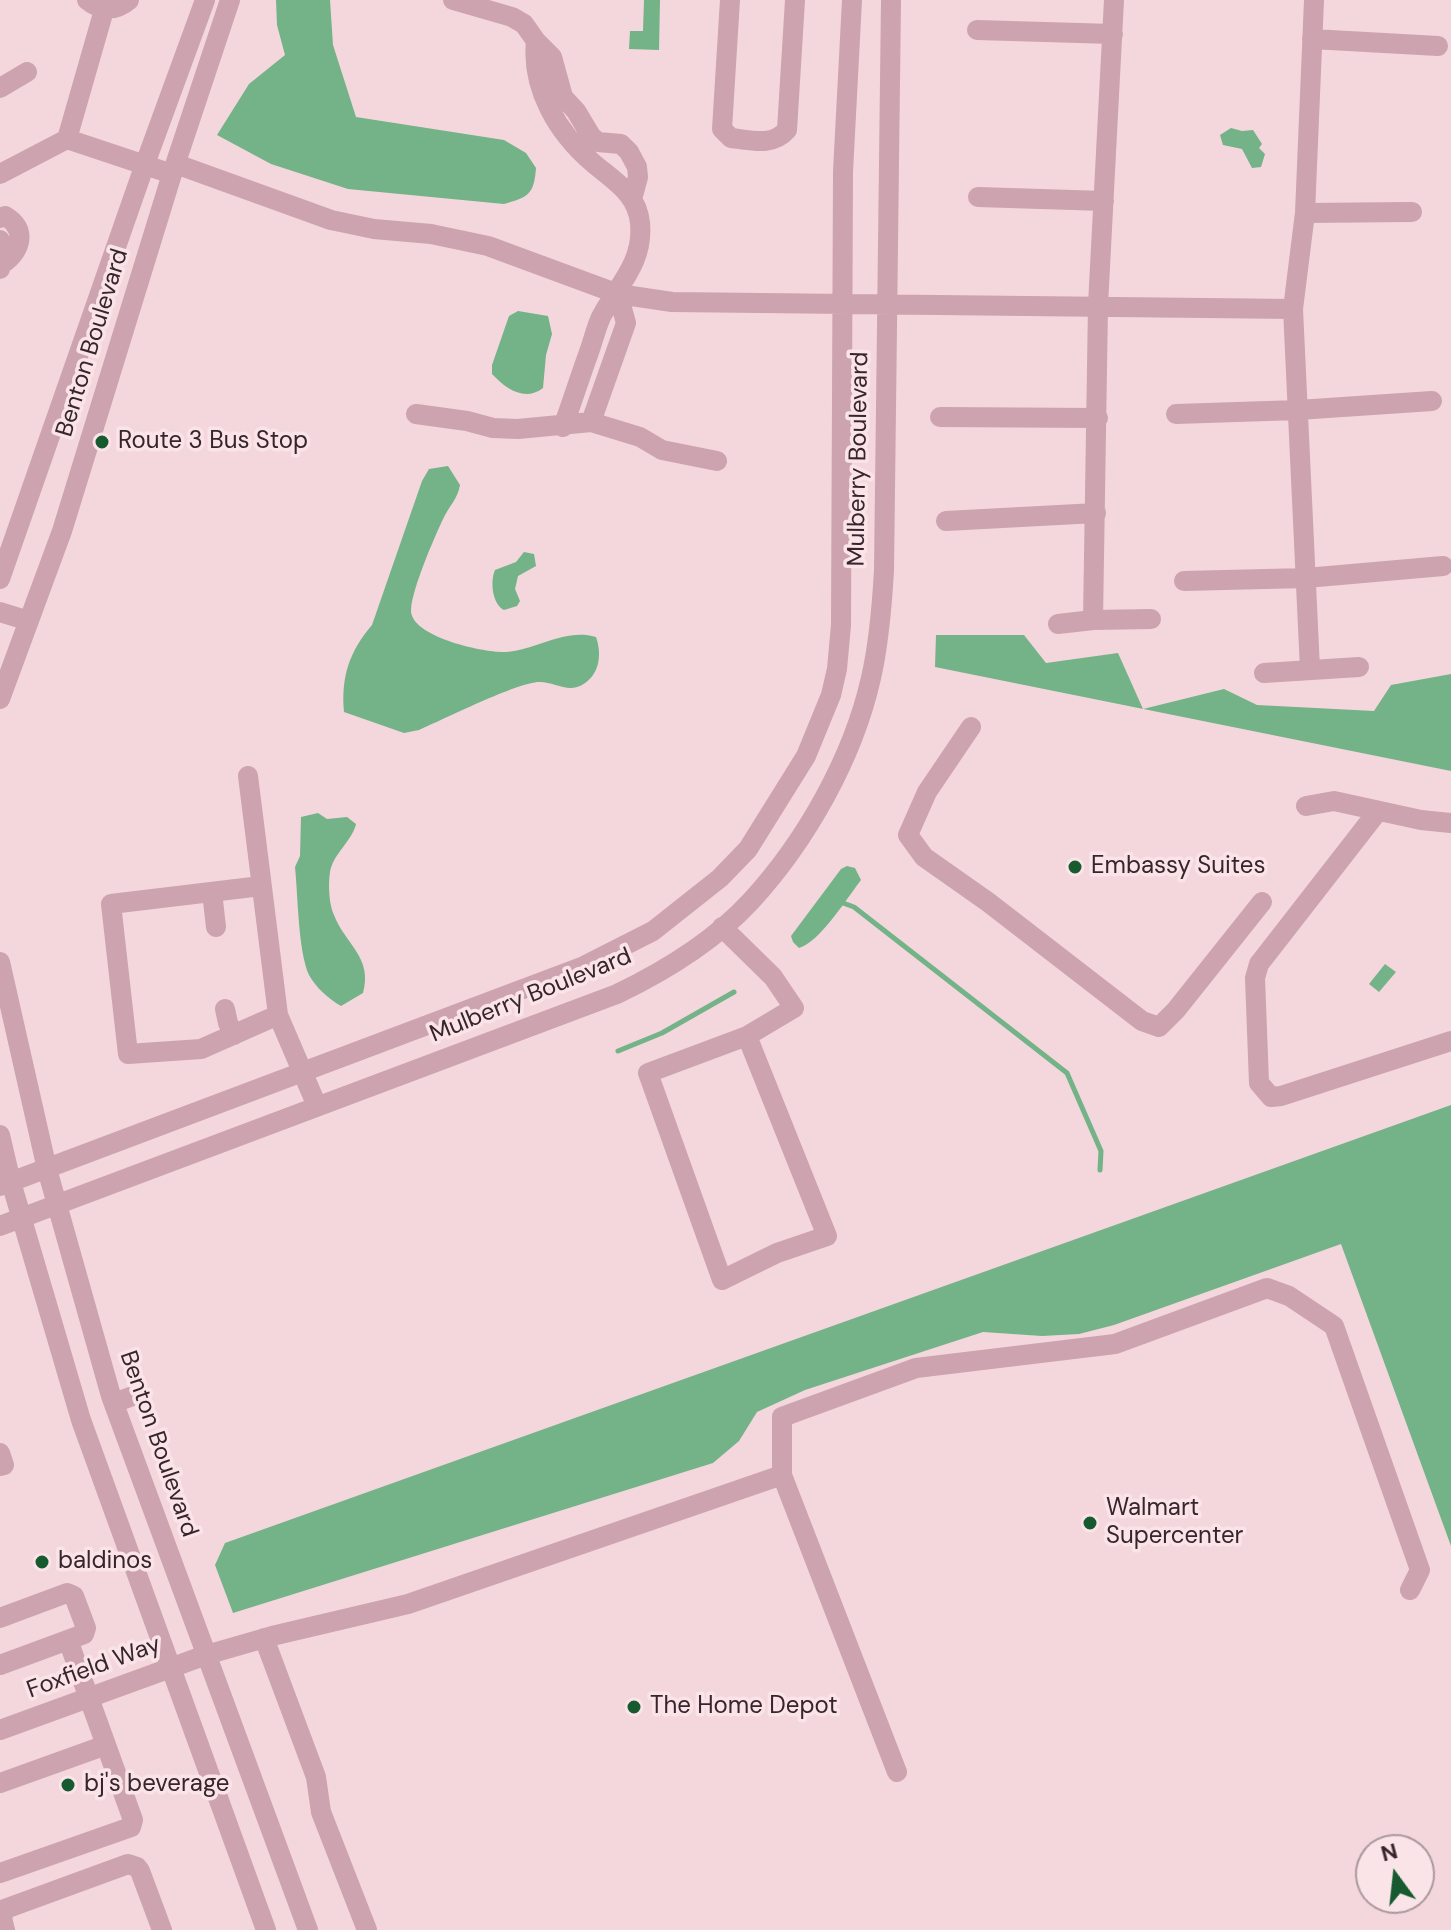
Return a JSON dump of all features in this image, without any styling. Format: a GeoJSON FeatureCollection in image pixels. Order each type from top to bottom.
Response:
{"type":"FeatureCollection","features":[{"type":"Feature","properties":{"kind":"street"},"geometry":{"type":"LineString","coordinates":[[67,139],[96,5],[120,7],[129,0]]}},
{"type":"Feature","properties":{"kind":"street","name":"Benton Boulevard"},"geometry":{"type":"LineString","coordinates":[[0,579],[205,0]]}},
{"type":"Feature","properties":{"kind":"street","name":"Benton Boulevard"},"geometry":{"type":"LineString","coordinates":[[0,699],[62,531],[174,169],[230,0]]}},
{"type":"Feature","properties":{"kind":"street"},"geometry":{"type":"LineString","coordinates":[[730,0],[722,129],[731,138],[766,142],[787,130],[795,0]]}},
{"type":"Feature","properties":{"kind":"street","name":"Mulberry Boulevard"},"geometry":{"type":"LineString","coordinates":[[6,1184],[584,966],[653,931],[720,878],[748,849],[806,756],[831,695],[837,669],[841,625],[843,172],[852,0]]}},
{"type":"Feature","properties":{"kind":"street","name":"Mulberry Boulevard"},"geometry":{"type":"LineString","coordinates":[[0,1226],[617,994],[672,965],[722,927],[751,901],[796,843],[840,768],[871,678],[881,617],[891,0]]}},
{"type":"Feature","properties":{"kind":"street"},"geometry":{"type":"LineString","coordinates":[[1093,620],[1098,305],[1114,0]]}},
{"type":"Feature","properties":{"kind":"street"},"geometry":{"type":"LineString","coordinates":[[1310,669],[1293,309],[1305,213],[1314,0]]}},
{"type":"Feature","properties":{"kind":"street"},"geometry":{"type":"LineString","coordinates":[[466,2],[524,24],[552,57],[563,97],[591,136],[598,142],[621,144],[629,152],[637,167],[638,177],[632,199]]}},
{"type":"Feature","properties":{"kind":"street"},"geometry":{"type":"LineString","coordinates":[[977,30],[1113,34]]}},
{"type":"Feature","properties":{"kind":"street"},"geometry":{"type":"LineString","coordinates":[[1312,39],[1438,46]]}},
{"type":"Feature","properties":{"kind":"street"},"geometry":{"type":"LineString","coordinates":[[536,41],[535,58],[549,110],[579,150],[626,189],[640,224],[639,246],[618,294],[601,317],[563,427]]}},
{"type":"Feature","properties":{"kind":"street"},"geometry":{"type":"LineString","coordinates":[[0,88],[27,72]]}},
{"type":"Feature","properties":{"kind":"street"},"geometry":{"type":"LineString","coordinates":[[0,174],[67,139],[145,164],[174,169],[331,220],[374,229],[431,234],[488,246],[618,294],[672,302],[1293,309]]}},
{"type":"Feature","properties":{"kind":"street"},"geometry":{"type":"LineString","coordinates":[[978,197],[1104,201]]}},
{"type":"Feature","properties":{"kind":"street"},"geometry":{"type":"LineString","coordinates":[[1305,213],[1412,212]]}},
{"type":"Feature","properties":{"kind":"street"},"geometry":{"type":"LineString","coordinates":[[0,218],[5,216],[16,224],[21,238],[15,255],[1,266]]}},
{"type":"Feature","properties":{"kind":"street"},"geometry":{"type":"LineString","coordinates":[[0,240],[1,266]]}},
{"type":"Feature","properties":{"kind":"street"},"geometry":{"type":"LineString","coordinates":[[591,422],[626,323],[618,294]]}},
{"type":"Feature","properties":{"kind":"street"},"geometry":{"type":"LineString","coordinates":[[1176,414],[1432,401]]}},
{"type":"Feature","properties":{"kind":"street"},"geometry":{"type":"LineString","coordinates":[[416,414],[493,428],[563,427],[591,422],[640,437],[662,450],[717,461]]}},
{"type":"Feature","properties":{"kind":"street"},"geometry":{"type":"LineString","coordinates":[[940,417],[1098,418]]}},
{"type":"Feature","properties":{"kind":"street"},"geometry":{"type":"LineString","coordinates":[[946,521],[1096,513]]}},
{"type":"Feature","properties":{"kind":"street"},"geometry":{"type":"LineString","coordinates":[[1184,581],[1306,578],[1443,566]]}},
{"type":"Feature","properties":{"kind":"street"},"geometry":{"type":"LineString","coordinates":[[0,612],[29,621]]}},
{"type":"Feature","properties":{"kind":"street"},"geometry":{"type":"LineString","coordinates":[[1058,624],[1151,619]]}},
{"type":"Feature","properties":{"kind":"street"},"geometry":{"type":"LineString","coordinates":[[1264,673],[1359,667]]}},
{"type":"Feature","properties":{"kind":"street"},"geometry":{"type":"LineString","coordinates":[[831,695],[864,703]]}},
{"type":"Feature","properties":{"kind":"street"},"geometry":{"type":"LineString","coordinates":[[971,727],[927,792],[908,835],[924,857],[988,902],[1142,1021],[1159,1027],[1262,902]]}},
{"type":"Feature","properties":{"kind":"street"},"geometry":{"type":"LineString","coordinates":[[248,776],[278,1015],[317,1106]]}},
{"type":"Feature","properties":{"kind":"street"},"geometry":{"type":"LineString","coordinates":[[1306,806],[1334,801],[1421,820],[1451,823]]}},
{"type":"Feature","properties":{"kind":"street"},"geometry":{"type":"LineString","coordinates":[[1378,811],[1259,964],[1255,978],[1259,1083],[1271,1097],[1281,1096],[1451,1041]]}},
{"type":"Feature","properties":{"kind":"street"},"geometry":{"type":"LineString","coordinates":[[261,886],[111,904],[128,1054],[201,1049],[278,1015]]}},
{"type":"Feature","properties":{"kind":"street"},"geometry":{"type":"LineString","coordinates":[[212,892],[216,927]]}},
{"type":"Feature","properties":{"kind":"street"},"geometry":{"type":"LineString","coordinates":[[722,927],[773,977],[794,1008],[747,1036],[648,1073],[722,1280],[777,1253],[827,1236],[747,1036]]}},
{"type":"Feature","properties":{"kind":"street","name":"Benton Boulevard"},"geometry":{"type":"LineString","coordinates":[[0,962],[47,1169],[114,1403],[308,1930]]}},
{"type":"Feature","properties":{"kind":"street"},"geometry":{"type":"LineString","coordinates":[[225,1009],[234,1035]]}},
{"type":"Feature","properties":{"kind":"street"},"geometry":{"type":"LineString","coordinates":[[0,1135],[6,1184],[22,1218],[81,1420],[266,1930]]}},
{"type":"Feature","properties":{"kind":"street"},"geometry":{"type":"LineString","coordinates":[[897,1772],[782,1475],[782,1417],[916,1368],[1115,1344],[1267,1288],[1289,1296],[1334,1326],[1420,1570],[1410,1590]]}},
{"type":"Feature","properties":{"kind":"street"},"geometry":{"type":"LineString","coordinates":[[114,1403],[138,1394]]}},
{"type":"Feature","properties":{"kind":"street"},"geometry":{"type":"LineString","coordinates":[[0,1453],[4,1465],[0,1466]]}},
{"type":"Feature","properties":{"kind":"street","name":"Foxfield Way"},"geometry":{"type":"LineString","coordinates":[[0,1730],[206,1655],[408,1604],[782,1475]]}},
{"type":"Feature","properties":{"kind":"street"},"geometry":{"type":"LineString","coordinates":[[0,1618],[67,1593],[74,1596],[86,1628],[84,1634],[0,1665]]}},
{"type":"Feature","properties":{"kind":"street"},"geometry":{"type":"LineString","coordinates":[[264,1638],[316,1777],[321,1812],[367,1930]]}},
{"type":"Feature","properties":{"kind":"street"},"geometry":{"type":"LineString","coordinates":[[0,1873],[131,1827],[133,1820],[68,1640]]}},
{"type":"Feature","properties":{"kind":"street"},"geometry":{"type":"LineString","coordinates":[[0,1783],[106,1745]]}},
{"type":"Feature","properties":{"kind":"street"},"geometry":{"type":"LineString","coordinates":[[5,1930],[2,1918],[5,1909],[128,1864],[140,1871],[162,1930]]}},
{"type":"Feature","properties":{"kind":"shaded area"},"geometry":{"type":"Polygon","coordinates":[[[276,0],[330,0],[333,45],[356,117],[504,140],[526,153],[536,168],[534,184],[528,194],[504,204],[348,189],[271,164],[217,135],[249,84],[285,55],[277,25],[276,0]]]}},
{"type":"Feature","properties":{"kind":"shaded area"},"geometry":{"type":"Polygon","coordinates":[[[644,0],[660,0],[659,50],[629,49],[630,31],[643,31],[644,0]]]}},
{"type":"Feature","properties":{"kind":"shaded area"},"geometry":{"type":"Polygon","coordinates":[[[1231,128],[1253,130],[1262,144],[1259,148],[1265,154],[1261,167],[1252,168],[1242,149],[1223,145],[1220,135],[1231,128]]]}},
{"type":"Feature","properties":{"kind":"shaded area"},"geometry":{"type":"Polygon","coordinates":[[[518,311],[548,316],[552,334],[546,355],[543,388],[529,394],[510,389],[492,374],[492,365],[509,316],[518,311]]]}},
{"type":"Feature","properties":{"kind":"shaded area"},"geometry":{"type":"Polygon","coordinates":[[[448,466],[460,485],[459,490],[419,577],[412,601],[414,620],[422,628],[450,642],[496,652],[517,650],[573,635],[596,637],[598,664],[593,676],[577,687],[530,683],[419,730],[404,733],[344,712],[345,676],[352,655],[372,625],[422,481],[429,469],[448,466]]]}},
{"type":"Feature","properties":{"kind":"shaded area"},"geometry":{"type":"Polygon","coordinates":[[[524,552],[534,554],[536,566],[518,576],[515,589],[520,601],[517,606],[504,610],[493,592],[495,570],[516,562],[524,552]]]}},
{"type":"Feature","properties":{"kind":"shaded area"},"geometry":{"type":"Polygon","coordinates":[[[936,635],[1024,635],[1046,663],[1118,653],[1143,709],[935,667],[936,635]]]}},
{"type":"Feature","properties":{"kind":"shaded area"},"geometry":{"type":"Polygon","coordinates":[[[1451,674],[1451,771],[1143,709],[1224,689],[1257,705],[1374,711],[1391,685],[1451,674]]]}},
{"type":"Feature","properties":{"kind":"shaded area"},"geometry":{"type":"Polygon","coordinates":[[[318,813],[327,819],[347,817],[356,824],[335,859],[329,877],[332,911],[364,970],[363,993],[341,1006],[323,993],[309,975],[301,938],[295,867],[300,856],[301,817],[318,813]]]}},
{"type":"Feature","properties":{"kind":"shaded area"},"geometry":{"type":"Polygon","coordinates":[[[847,866],[855,868],[861,880],[824,929],[799,948],[791,936],[841,869],[847,866]]]}},
{"type":"Feature","properties":{"kind":"shaded area"},"geometry":{"type":"Polygon","coordinates":[[[1385,964],[1396,972],[1379,992],[1369,984],[1385,964]]]}},
{"type":"Feature","properties":{"kind":"shaded area"},"geometry":{"type":"Polygon","coordinates":[[[1451,1105],[1451,1546],[1341,1244],[1114,1325],[1079,1334],[1042,1336],[983,1332],[805,1390],[757,1412],[739,1441],[713,1463],[233,1613],[215,1565],[225,1543],[1451,1105]]]}},
{"type":"Feature","properties":{"kind":"waterway"},"geometry":{"type":"LineString","coordinates":[[843,903],[854,907],[1067,1073],[1101,1151],[1100,1170]]}},
{"type":"Feature","properties":{"kind":"waterway"},"geometry":{"type":"LineString","coordinates":[[618,1051],[662,1033],[734,992]]}},
{"type":"Feature","properties":{"kind":"place","name":"Route 3 Bus Stop"},"geometry":{"type":"Point","coordinates":[102,442]}},
{"type":"Feature","properties":{"kind":"place","name":"Embassy Suites"},"geometry":{"type":"Point","coordinates":[1075,867]}},
{"type":"Feature","properties":{"kind":"place","name":"Walmart Supercenter"},"geometry":{"type":"Point","coordinates":[1090,1523]}},
{"type":"Feature","properties":{"kind":"place","name":"baldinos"},"geometry":{"type":"Point","coordinates":[42,1562]}},
{"type":"Feature","properties":{"kind":"place","name":"The Home Depot"},"geometry":{"type":"Point","coordinates":[634,1707]}},
{"type":"Feature","properties":{"kind":"place","name":"bj's beverage"},"geometry":{"type":"Point","coordinates":[68,1785]}}]}
